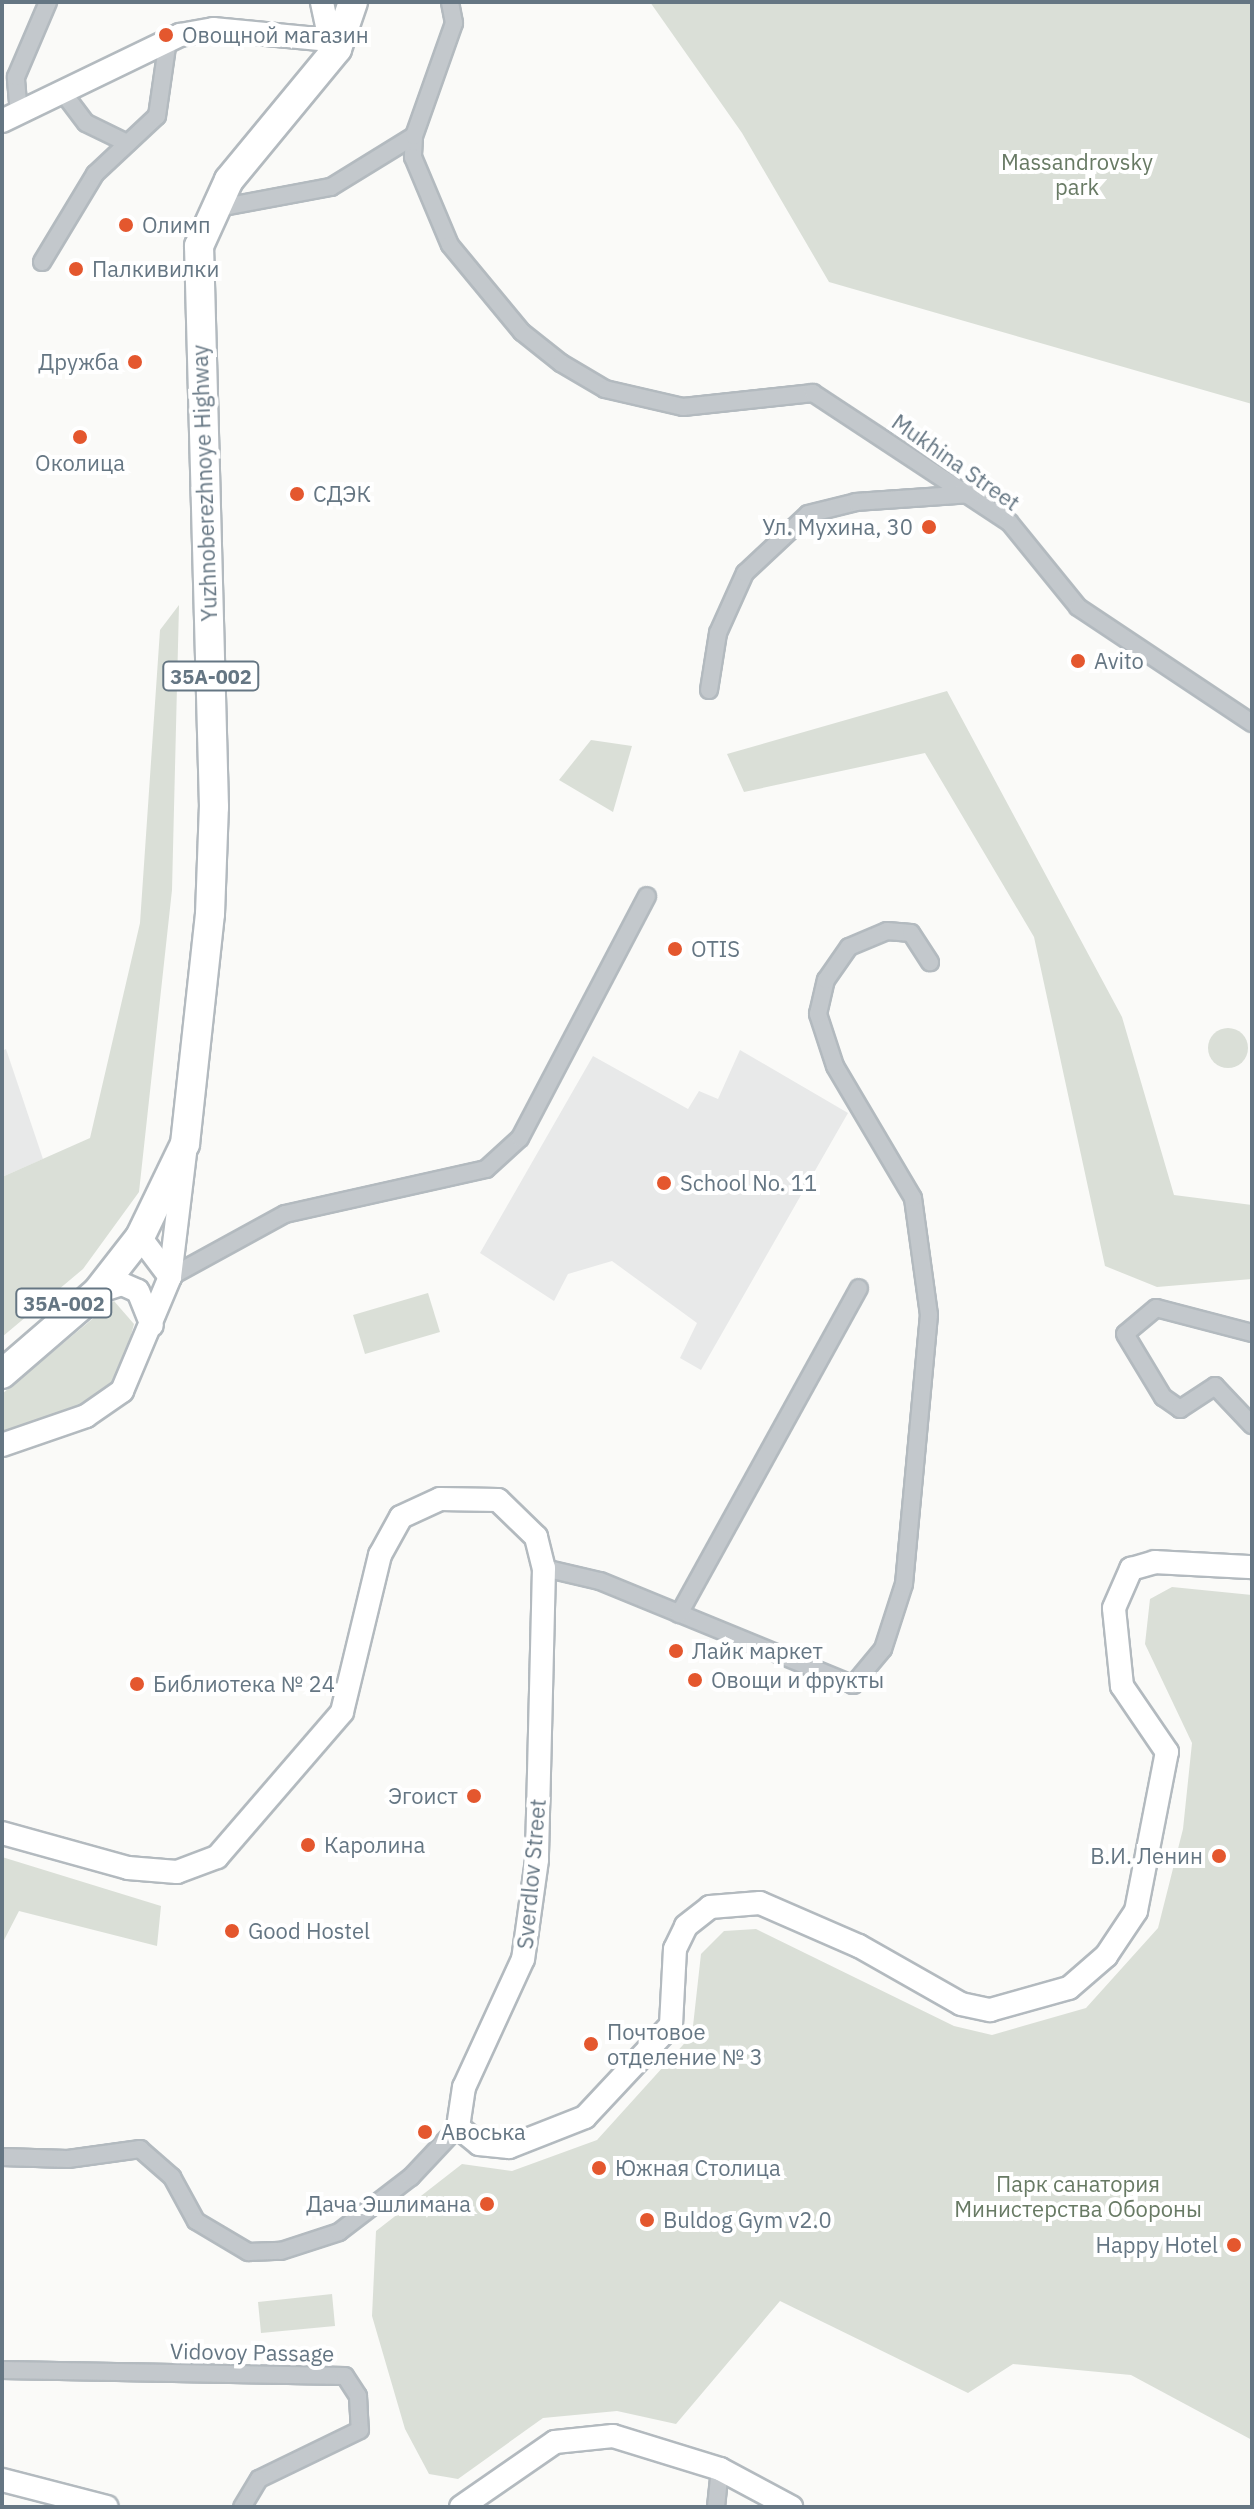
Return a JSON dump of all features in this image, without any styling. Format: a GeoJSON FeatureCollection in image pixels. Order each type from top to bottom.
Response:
{"type":"FeatureCollection","features":[{"type":"Feature","properties":{"kind":"highway","name":"Yuzhnoberezhnoye Highway"},"geometry":{"type":"LineString","coordinates":[[2,1349],[84,1285],[136,1230],[161,1156],[180,1082],[199,909],[186,237],[217,177],[330,40],[345,2]]}},
{"type":"Feature","properties":{"kind":"highway","name":"Yuzhnoberezhnoye Highway"},"geometry":{"type":"LineString","coordinates":[[2,1374],[97,1292],[185,1144],[210,914],[214,807],[196,285],[213,209],[337,49],[353,2]]}},
{"type":"Feature","properties":{"kind":"main road"},"geometry":{"type":"LineString","coordinates":[[10,117],[64,94],[168,40],[213,29],[330,40],[322,2]]}},
{"type":"Feature","properties":{"kind":"main road"},"geometry":{"type":"LineString","coordinates":[[2,1445],[109,1404],[132,1375],[170,1277],[185,1144]]}},
{"type":"Feature","properties":{"kind":"main road"},"geometry":{"type":"LineString","coordinates":[[136,1230],[170,1277]]}},
{"type":"Feature","properties":{"kind":"main road"},"geometry":{"type":"LineString","coordinates":[[97,1292],[130,1287],[152,1325]]}},
{"type":"Feature","properties":{"kind":"main road","name":"Sverdlov Street"},"geometry":{"type":"LineString","coordinates":[[2,1833],[128,1868],[177,1872],[217,1857],[257,1820],[342,1712],[380,1555],[401,1517],[440,1499],[498,1500],[536,1537],[544,1568],[537,1860],[523,1959],[464,2087],[458,2127]]}},
{"type":"Feature","properties":{"kind":"main road"},"geometry":{"type":"LineString","coordinates":[[458,2127],[479,2144],[509,2147],[585,2117],[671,2025],[675,1949],[686,1926],[710,1907],[760,1903],[859,1946],[961,2004],[990,2010],[1069,1988],[1106,1956],[1136,1911],[1167,1752],[1122,1686],[1114,1608],[1131,1569],[1155,1562],[1252,1567]]}},
{"type":"Feature","properties":{"kind":"main road"},"geometry":{"type":"LineString","coordinates":[[461,2507],[555,2442],[613,2436],[720,2469],[791,2507]]}},
{"type":"Feature","properties":{"kind":"main road"},"geometry":{"type":"LineString","coordinates":[[2,2480],[107,2507]]}},
{"type":"Feature","properties":{"kind":"street"},"geometry":{"type":"LineString","coordinates":[[10,117],[16,77],[48,2]]}},
{"type":"Feature","properties":{"kind":"street"},"geometry":{"type":"LineString","coordinates":[[213,209],[331,187],[414,136],[454,23],[450,2]]}},
{"type":"Feature","properties":{"kind":"street"},"geometry":{"type":"LineString","coordinates":[[42,262],[95,174],[164,102],[168,40]]}},
{"type":"Feature","properties":{"kind":"street"},"geometry":{"type":"LineString","coordinates":[[64,94],[86,123],[127,143]]}},
{"type":"Feature","properties":{"kind":"street","name":"Mukhina Street"},"geometry":{"type":"LineString","coordinates":[[414,136],[413,157],[450,245],[522,332],[561,363],[605,389],[683,407],[813,393],[971,494],[1009,522],[1078,607],[1252,723]]}},
{"type":"Feature","properties":{"kind":"street"},"geometry":{"type":"LineString","coordinates":[[709,690],[718,633],[738,584],[808,514],[856,502],[971,494]]}},
{"type":"Feature","properties":{"kind":"street"},"geometry":{"type":"LineString","coordinates":[[170,1277],[285,1214],[486,1169],[520,1138],[647,896]]}},
{"type":"Feature","properties":{"kind":"street"},"geometry":{"type":"LineString","coordinates":[[544,1568],[600,1581],[853,1685],[883,1649],[904,1584],[929,1315],[913,1198],[835,1066],[818,1014],[826,980],[849,947],[887,931],[911,933],[930,962]]}},
{"type":"Feature","properties":{"kind":"street"},"geometry":{"type":"LineString","coordinates":[[679,1614],[859,1288]]}},
{"type":"Feature","properties":{"kind":"street"},"geometry":{"type":"LineString","coordinates":[[1252,1333],[1156,1308],[1125,1334],[1163,1397],[1180,1409],[1215,1386],[1252,1425]]}},
{"type":"Feature","properties":{"kind":"street"},"geometry":{"type":"LineString","coordinates":[[2,2157],[68,2159],[140,2149],[172,2177],[196,2221],[248,2252],[281,2251],[339,2232],[411,2177],[458,2127]]}},
{"type":"Feature","properties":{"kind":"street","name":"Vidovoy Passage"},"geometry":{"type":"LineString","coordinates":[[2,2370],[345,2376],[358,2396],[360,2430],[259,2479],[242,2507]]}},
{"type":"Feature","properties":{"kind":"street"},"geometry":{"type":"LineString","coordinates":[[716,2507],[720,2469]]}},
{"type":"Feature","properties":{"kind":"shaded area"},"geometry":{"type":"Polygon","coordinates":[[[6,1049],[43,1159],[2,1177],[2,1051],[6,1049]]]}},
{"type":"Feature","properties":{"kind":"shaded area","name":"School No. 11"},"geometry":{"type":"Polygon","coordinates":[[[740,1050],[848,1113],[701,1370],[680,1358],[697,1323],[612,1261],[568,1274],[554,1301],[480,1253],[593,1056],[688,1109],[699,1091],[718,1099],[740,1050]]]}},
{"type":"Feature","properties":{"kind":"green space","name":"Massandrovsky park"},"geometry":{"type":"Polygon","coordinates":[[[650,2],[1252,2],[1252,404],[829,282],[742,133],[650,2]]]}},
{"type":"Feature","properties":{"kind":"green space"},"geometry":{"type":"Polygon","coordinates":[[[179,605],[172,890],[139,1192],[83,1269],[2,1337],[2,1177],[90,1138],[140,923],[160,630],[179,605]]]}},
{"type":"Feature","properties":{"kind":"green space"},"geometry":{"type":"Polygon","coordinates":[[[947,691],[1122,1017],[1174,1195],[1252,1205],[1252,1279],[1157,1287],[1105,1266],[1034,937],[925,753],[744,792],[727,754],[947,691]]]}},
{"type":"Feature","properties":{"kind":"green space"},"geometry":{"type":"Polygon","coordinates":[[[591,740],[632,746],[613,812],[559,780],[591,740]]]}},
{"type":"Feature","properties":{"kind":"green space"},"geometry":{"type":"Polygon","coordinates":[[[1228,1028],[1242,1034],[1248,1048],[1242,1062],[1228,1068],[1214,1062],[1208,1048],[1214,1034],[1228,1028]]]}},
{"type":"Feature","properties":{"kind":"green space"},"geometry":{"type":"Polygon","coordinates":[[[428,1293],[440,1332],[365,1354],[353,1315],[428,1293]]]}},
{"type":"Feature","properties":{"kind":"green space"},"geometry":{"type":"Polygon","coordinates":[[[114,1301],[134,1324],[119,1380],[106,1395],[2,1434],[2,1394],[114,1301]]]}},
{"type":"Feature","properties":{"kind":"green space","name":"Парк санатория Министерства Обороны"},"geometry":{"type":"Polygon","coordinates":[[[1172,1587],[1252,1595],[1252,2440],[1131,2375],[1013,2364],[968,2393],[780,2301],[676,2424],[617,2411],[543,2418],[458,2479],[429,2474],[405,2429],[372,2316],[376,2231],[462,2164],[512,2171],[597,2140],[692,2035],[701,1954],[724,1931],[756,1929],[954,2026],[992,2035],[1086,2008],[1158,1928],[1183,1829],[1192,1743],[1145,1644],[1150,1599],[1172,1587]]]}},
{"type":"Feature","properties":{"kind":"green space"},"geometry":{"type":"Polygon","coordinates":[[[2,1857],[161,1906],[157,1946],[19,1911],[2,1944],[2,1857]]]}},
{"type":"Feature","properties":{"kind":"green space"},"geometry":{"type":"Polygon","coordinates":[[[332,2294],[335,2326],[261,2333],[258,2302],[332,2294]]]}},
{"type":"Feature","properties":{"kind":"place","name":"Овощной магазин"},"geometry":{"type":"Point","coordinates":[166,35]}},
{"type":"Feature","properties":{"kind":"place","name":"Олимп"},"geometry":{"type":"Point","coordinates":[126,225]}},
{"type":"Feature","properties":{"kind":"place","name":"Палкивилки"},"geometry":{"type":"Point","coordinates":[76,269]}},
{"type":"Feature","properties":{"kind":"place","name":"Дружба"},"geometry":{"type":"Point","coordinates":[135,362]}},
{"type":"Feature","properties":{"kind":"place","name":"Околица"},"geometry":{"type":"Point","coordinates":[80,437]}},
{"type":"Feature","properties":{"kind":"place","name":"СДЭК"},"geometry":{"type":"Point","coordinates":[297,494]}},
{"type":"Feature","properties":{"kind":"place","name":"Ул. Мухина, 30"},"geometry":{"type":"Point","coordinates":[929,527]}},
{"type":"Feature","properties":{"kind":"place","name":"Avito"},"geometry":{"type":"Point","coordinates":[1078,661]}},
{"type":"Feature","properties":{"kind":"place","name":"OTIS"},"geometry":{"type":"Point","coordinates":[675,949]}},
{"type":"Feature","properties":{"kind":"place","name":"School No. 11"},"geometry":{"type":"Point","coordinates":[664,1183]}},
{"type":"Feature","properties":{"kind":"place","name":"Лайк маркет"},"geometry":{"type":"Point","coordinates":[676,1651]}},
{"type":"Feature","properties":{"kind":"place","name":"Овощи и фрукты"},"geometry":{"type":"Point","coordinates":[695,1680]}},
{"type":"Feature","properties":{"kind":"place","name":"Библиотека № 24"},"geometry":{"type":"Point","coordinates":[137,1684]}},
{"type":"Feature","properties":{"kind":"place","name":"Эгоист"},"geometry":{"type":"Point","coordinates":[474,1796]}},
{"type":"Feature","properties":{"kind":"place","name":"Каролина"},"geometry":{"type":"Point","coordinates":[308,1845]}},
{"type":"Feature","properties":{"kind":"place","name":"В.И. Ленин"},"geometry":{"type":"Point","coordinates":[1219,1856]}},
{"type":"Feature","properties":{"kind":"place","name":"Good Hostel"},"geometry":{"type":"Point","coordinates":[232,1931]}},
{"type":"Feature","properties":{"kind":"place","name":"Почтовое отделение № 3"},"geometry":{"type":"Point","coordinates":[591,2044]}},
{"type":"Feature","properties":{"kind":"place","name":"Авоська"},"geometry":{"type":"Point","coordinates":[425,2132]}},
{"type":"Feature","properties":{"kind":"place","name":"Южная Столица"},"geometry":{"type":"Point","coordinates":[599,2168]}},
{"type":"Feature","properties":{"kind":"place","name":"Дача Эшлимана"},"geometry":{"type":"Point","coordinates":[487,2204]}},
{"type":"Feature","properties":{"kind":"place","name":"Buldog Gym v2.0"},"geometry":{"type":"Point","coordinates":[647,2220]}},
{"type":"Feature","properties":{"kind":"place","name":"Happy Hotel"},"geometry":{"type":"Point","coordinates":[1234,2245]}}]}
